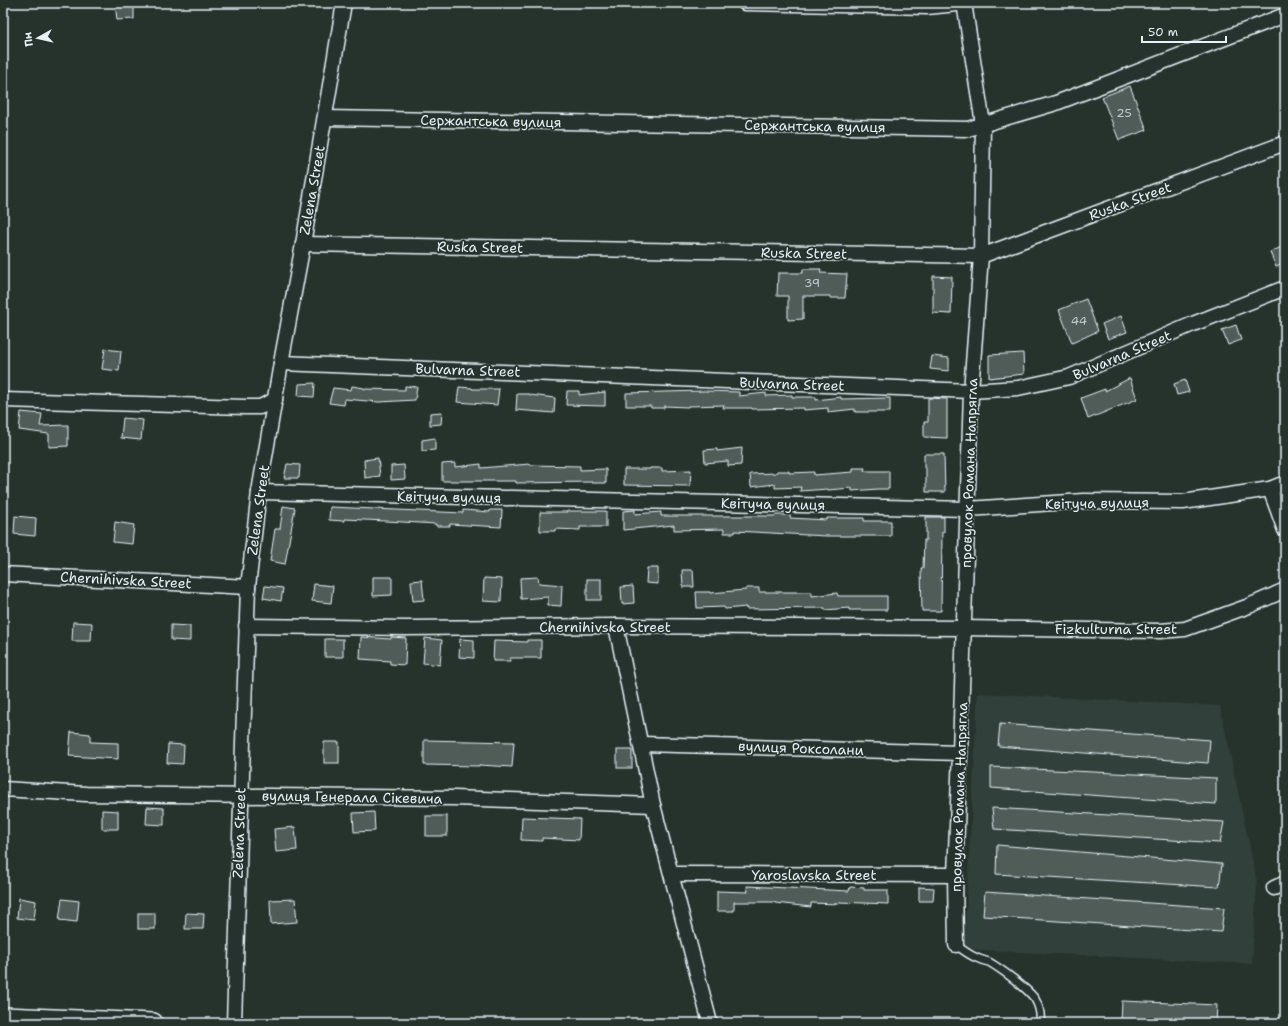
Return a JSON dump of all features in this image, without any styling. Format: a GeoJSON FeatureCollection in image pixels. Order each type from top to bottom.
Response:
{"type":"FeatureCollection","features":[{"type":"Feature","properties":{"kind":"street","name":"Zelena Street"},"geometry":{"type":"LineString","coordinates":[[234,1023],[240,796],[248,587],[259,492],[344,3]]}},
{"type":"Feature","properties":{"kind":"street"},"geometry":{"type":"LineString","coordinates":[[745,3],[927,7],[965,3]]}},
{"type":"Feature","properties":{"kind":"street","name":"провулок Романа Напрягла"},"geometry":{"type":"LineString","coordinates":[[956,945],[955,875],[963,628],[971,391],[981,256],[983,124],[965,3]]}},
{"type":"Feature","properties":{"kind":"street","name":"Сержантська вулиця"},"geometry":{"type":"LineString","coordinates":[[325,118],[968,129],[1056,103],[1285,15]]}},
{"type":"Feature","properties":{"kind":"street","name":"Ruska Street"},"geometry":{"type":"LineString","coordinates":[[303,244],[981,256],[1285,143]]}},
{"type":"Feature","properties":{"kind":"street","name":"Bulvarna Street"},"geometry":{"type":"LineString","coordinates":[[281,363],[971,391],[1018,388],[1069,378],[1193,324],[1285,288]]}},
{"type":"Feature","properties":{"kind":"street"},"geometry":{"type":"LineString","coordinates":[[3,400],[260,407],[275,400]]}},
{"type":"Feature","properties":{"kind":"street","name":"Квітуча вулиця"},"geometry":{"type":"LineString","coordinates":[[259,492],[968,509],[1083,501],[1184,502],[1270,489],[1285,483]]}},
{"type":"Feature","properties":{"kind":"street"},"geometry":{"type":"LineString","coordinates":[[1270,489],[1285,530]]}},
{"type":"Feature","properties":{"kind":"street","name":"Chernihivska Street"},"geometry":{"type":"LineString","coordinates":[[3,574],[248,587]]}},
{"type":"Feature","properties":{"kind":"street","name":"Fizkulturna Street"},"geometry":{"type":"LineString","coordinates":[[963,628],[1160,631],[1185,629],[1249,606],[1285,590]]}},
{"type":"Feature","properties":{"kind":"street","name":"Chernihivska Street"},"geometry":{"type":"LineString","coordinates":[[246,626],[407,628],[616,626],[963,628]]}},
{"type":"Feature","properties":{"kind":"street"},"geometry":{"type":"LineString","coordinates":[[616,626],[653,805],[710,1023]]}},
{"type":"Feature","properties":{"kind":"street","name":"вулиця Роксолани"},"geometry":{"type":"LineString","coordinates":[[641,744],[960,752]]}},
{"type":"Feature","properties":{"kind":"street","name":"вулиця Генерала Сікевича"},"geometry":{"type":"LineString","coordinates":[[3,789],[86,794],[454,798],[653,805]]}},
{"type":"Feature","properties":{"kind":"street","name":"Yaroslavska Street"},"geometry":{"type":"LineString","coordinates":[[672,874],[955,875]]}},
{"type":"Feature","properties":{"kind":"street"},"geometry":{"type":"LineString","coordinates":[[3,1017],[154,1023]]}},
{"type":"Feature","properties":{"kind":"lane"},"geometry":{"type":"LineString","coordinates":[[956,945],[965,952],[988,962],[1001,970],[1035,998],[1039,1007],[1040,1023]]}},
{"type":"Feature","properties":{"kind":"shaded area"},"geometry":{"type":"Polygon","coordinates":[[[978,693],[1220,706],[1257,882],[1252,964],[964,949],[978,693]]]}},
{"type":"Feature","properties":{"kind":"building"},"geometry":{"type":"Polygon","coordinates":[[[115,3],[134,3],[134,19],[117,20],[115,3]]]}},
{"type":"Feature","properties":{"kind":"building"},"geometry":{"type":"Polygon","coordinates":[[[1130,86],[1147,130],[1119,140],[1102,97],[1130,86]]]}},
{"type":"Feature","properties":{"kind":"building"},"geometry":{"type":"Polygon","coordinates":[[[1282,247],[1285,255],[1285,263],[1276,267],[1270,252],[1282,247]]]}},
{"type":"Feature","properties":{"kind":"building"},"geometry":{"type":"Polygon","coordinates":[[[803,269],[821,269],[820,273],[847,274],[845,298],[830,298],[830,296],[803,296],[803,319],[788,320],[788,296],[777,296],[778,273],[803,273],[803,269]]]}},
{"type":"Feature","properties":{"kind":"building"},"geometry":{"type":"Polygon","coordinates":[[[933,276],[952,277],[951,314],[933,313],[933,276]]]}},
{"type":"Feature","properties":{"kind":"building"},"geometry":{"type":"Polygon","coordinates":[[[1086,299],[1098,331],[1072,343],[1059,310],[1086,299]]]}},
{"type":"Feature","properties":{"kind":"building"},"geometry":{"type":"Polygon","coordinates":[[[1121,316],[1127,332],[1108,339],[1102,324],[1121,316]]]}},
{"type":"Feature","properties":{"kind":"building"},"geometry":{"type":"Polygon","coordinates":[[[1236,325],[1241,340],[1228,345],[1222,330],[1236,325]]]}},
{"type":"Feature","properties":{"kind":"building"},"geometry":{"type":"Polygon","coordinates":[[[105,349],[121,351],[119,371],[102,369],[105,349]]]}},
{"type":"Feature","properties":{"kind":"building"},"geometry":{"type":"Polygon","coordinates":[[[1023,353],[1024,374],[989,378],[989,355],[1023,353]]]}},
{"type":"Feature","properties":{"kind":"building"},"geometry":{"type":"Polygon","coordinates":[[[932,356],[949,358],[949,371],[930,369],[932,356]]]}},
{"type":"Feature","properties":{"kind":"building"},"geometry":{"type":"Polygon","coordinates":[[[1130,378],[1137,399],[1088,419],[1081,398],[1105,389],[1105,391],[1130,378]]]}},
{"type":"Feature","properties":{"kind":"building"},"geometry":{"type":"Polygon","coordinates":[[[1185,380],[1189,392],[1177,395],[1174,384],[1185,380]]]}},
{"type":"Feature","properties":{"kind":"building"},"geometry":{"type":"Polygon","coordinates":[[[315,383],[314,397],[298,396],[299,384],[315,383]]]}},
{"type":"Feature","properties":{"kind":"building"},"geometry":{"type":"Polygon","coordinates":[[[352,386],[364,389],[405,390],[405,386],[417,387],[415,400],[379,402],[345,399],[344,405],[329,403],[333,388],[351,390],[352,386]]]}},
{"type":"Feature","properties":{"kind":"building"},"geometry":{"type":"Polygon","coordinates":[[[459,387],[472,389],[499,389],[497,405],[457,402],[459,387]]]}},
{"type":"Feature","properties":{"kind":"building"},"geometry":{"type":"Polygon","coordinates":[[[567,391],[579,391],[579,395],[605,392],[605,406],[566,405],[567,391]]]}},
{"type":"Feature","properties":{"kind":"building"},"geometry":{"type":"Polygon","coordinates":[[[704,391],[739,392],[739,396],[766,393],[766,396],[792,395],[792,397],[816,397],[816,400],[841,397],[841,399],[890,398],[890,412],[855,412],[855,409],[828,412],[828,408],[804,410],[804,408],[723,408],[724,405],[688,407],[664,406],[664,408],[651,408],[651,406],[626,406],[626,393],[704,391]]]}},
{"type":"Feature","properties":{"kind":"building"},"geometry":{"type":"Polygon","coordinates":[[[517,394],[530,394],[555,398],[554,413],[516,410],[517,394]]]}},
{"type":"Feature","properties":{"kind":"building"},"geometry":{"type":"Polygon","coordinates":[[[928,398],[947,399],[947,438],[924,437],[924,422],[928,422],[928,398]]]}},
{"type":"Feature","properties":{"kind":"building"},"geometry":{"type":"Polygon","coordinates":[[[21,412],[42,414],[40,426],[68,425],[68,446],[49,447],[49,434],[19,430],[21,412]]]}},
{"type":"Feature","properties":{"kind":"building"},"geometry":{"type":"Polygon","coordinates":[[[442,412],[441,424],[430,425],[430,413],[442,412]]]}},
{"type":"Feature","properties":{"kind":"building"},"geometry":{"type":"Polygon","coordinates":[[[123,418],[143,420],[141,440],[121,438],[123,418]]]}},
{"type":"Feature","properties":{"kind":"building"},"geometry":{"type":"Polygon","coordinates":[[[435,438],[435,450],[422,451],[422,440],[435,438]]]}},
{"type":"Feature","properties":{"kind":"building"},"geometry":{"type":"Polygon","coordinates":[[[742,448],[741,465],[728,466],[728,461],[705,463],[704,450],[717,449],[717,451],[742,448]]]}},
{"type":"Feature","properties":{"kind":"building"},"geometry":{"type":"Polygon","coordinates":[[[924,454],[944,454],[945,492],[926,492],[926,468],[924,468],[924,454]]]}},
{"type":"Feature","properties":{"kind":"building"},"geometry":{"type":"Polygon","coordinates":[[[378,458],[380,476],[365,478],[364,460],[378,458]]]}},
{"type":"Feature","properties":{"kind":"building"},"geometry":{"type":"Polygon","coordinates":[[[455,463],[455,467],[481,464],[481,468],[530,464],[580,466],[580,470],[606,469],[606,483],[442,481],[442,464],[455,463]]]}},
{"type":"Feature","properties":{"kind":"building"},"geometry":{"type":"Polygon","coordinates":[[[287,464],[300,465],[299,478],[284,478],[287,464]]]}},
{"type":"Feature","properties":{"kind":"building"},"geometry":{"type":"Polygon","coordinates":[[[404,465],[405,479],[391,480],[391,466],[404,465]]]}},
{"type":"Feature","properties":{"kind":"building"},"geometry":{"type":"Polygon","coordinates":[[[662,468],[662,471],[691,470],[690,486],[624,485],[624,469],[662,468]]]}},
{"type":"Feature","properties":{"kind":"building"},"geometry":{"type":"Polygon","coordinates":[[[853,468],[865,468],[864,471],[889,471],[889,489],[852,491],[852,488],[800,491],[801,487],[775,488],[775,484],[751,487],[750,474],[789,471],[789,473],[814,472],[814,475],[853,472],[853,468]]]}},
{"type":"Feature","properties":{"kind":"building"},"geometry":{"type":"Polygon","coordinates":[[[283,506],[295,508],[285,564],[270,561],[275,529],[280,529],[283,506]]]}},
{"type":"Feature","properties":{"kind":"building"},"geometry":{"type":"Polygon","coordinates":[[[330,507],[463,513],[463,510],[490,512],[490,510],[502,510],[501,527],[450,524],[450,526],[436,526],[436,524],[386,521],[344,519],[344,521],[329,520],[330,507]]]}},
{"type":"Feature","properties":{"kind":"building"},"geometry":{"type":"Polygon","coordinates":[[[635,510],[635,514],[661,512],[661,516],[790,515],[790,518],[827,520],[827,518],[864,518],[864,521],[891,521],[891,536],[826,536],[735,531],[735,533],[724,533],[724,529],[674,530],[674,525],[623,530],[623,511],[635,510]]]}},
{"type":"Feature","properties":{"kind":"building"},"geometry":{"type":"Polygon","coordinates":[[[606,511],[606,527],[580,527],[580,530],[555,529],[555,531],[540,531],[540,512],[606,511]]]}},
{"type":"Feature","properties":{"kind":"building"},"geometry":{"type":"Polygon","coordinates":[[[15,516],[36,518],[35,536],[14,534],[15,516]]]}},
{"type":"Feature","properties":{"kind":"building"},"geometry":{"type":"Polygon","coordinates":[[[926,517],[944,517],[944,532],[942,532],[941,611],[922,611],[921,568],[923,568],[924,540],[926,540],[926,517]]]}},
{"type":"Feature","properties":{"kind":"building"},"geometry":{"type":"Polygon","coordinates":[[[115,522],[134,525],[132,544],[113,542],[115,522]]]}},
{"type":"Feature","properties":{"kind":"building"},"geometry":{"type":"Polygon","coordinates":[[[647,568],[658,568],[658,584],[646,583],[647,568]]]}},
{"type":"Feature","properties":{"kind":"building"},"geometry":{"type":"Polygon","coordinates":[[[682,570],[693,570],[694,587],[683,587],[682,570]]]}},
{"type":"Feature","properties":{"kind":"building"},"geometry":{"type":"Polygon","coordinates":[[[373,577],[392,577],[392,595],[373,596],[373,577]]]}},
{"type":"Feature","properties":{"kind":"building"},"geometry":{"type":"Polygon","coordinates":[[[538,577],[539,583],[562,585],[561,606],[548,605],[548,597],[521,599],[520,578],[538,577]]]}},
{"type":"Feature","properties":{"kind":"building"},"geometry":{"type":"Polygon","coordinates":[[[484,578],[502,579],[501,602],[483,601],[484,578]]]}},
{"type":"Feature","properties":{"kind":"building"},"geometry":{"type":"Polygon","coordinates":[[[587,579],[601,579],[601,600],[587,600],[587,579]]]}},
{"type":"Feature","properties":{"kind":"building"},"geometry":{"type":"Polygon","coordinates":[[[422,580],[424,600],[413,601],[411,581],[422,580]]]}},
{"type":"Feature","properties":{"kind":"building"},"geometry":{"type":"Polygon","coordinates":[[[314,584],[333,586],[331,603],[312,601],[314,584]]]}},
{"type":"Feature","properties":{"kind":"building"},"geometry":{"type":"Polygon","coordinates":[[[265,586],[283,588],[281,601],[263,598],[265,586]]]}},
{"type":"Feature","properties":{"kind":"building"},"geometry":{"type":"Polygon","coordinates":[[[633,586],[634,603],[622,604],[621,587],[633,586]]]}},
{"type":"Feature","properties":{"kind":"building"},"geometry":{"type":"Polygon","coordinates":[[[746,588],[759,588],[759,592],[812,592],[812,596],[837,593],[838,596],[887,596],[887,610],[849,610],[849,608],[825,610],[825,608],[697,608],[696,592],[710,593],[746,590],[746,588]]]}},
{"type":"Feature","properties":{"kind":"building"},"geometry":{"type":"Polygon","coordinates":[[[73,622],[92,623],[91,641],[72,641],[73,622]]]}},
{"type":"Feature","properties":{"kind":"building"},"geometry":{"type":"Polygon","coordinates":[[[171,625],[190,626],[190,641],[171,640],[171,625]]]}},
{"type":"Feature","properties":{"kind":"building"},"geometry":{"type":"Polygon","coordinates":[[[361,637],[391,639],[391,637],[406,638],[405,665],[390,664],[390,661],[360,659],[361,637]]]}},
{"type":"Feature","properties":{"kind":"building"},"geometry":{"type":"Polygon","coordinates":[[[425,638],[442,640],[440,665],[423,663],[425,638]]]}},
{"type":"Feature","properties":{"kind":"building"},"geometry":{"type":"Polygon","coordinates":[[[325,639],[343,639],[343,657],[325,657],[325,639]]]}},
{"type":"Feature","properties":{"kind":"building"},"geometry":{"type":"Polygon","coordinates":[[[460,639],[474,640],[474,658],[459,657],[460,639]]]}},
{"type":"Feature","properties":{"kind":"building"},"geometry":{"type":"Polygon","coordinates":[[[527,640],[541,640],[541,658],[510,658],[510,661],[493,661],[494,641],[527,642],[527,640]]]}},
{"type":"Feature","properties":{"kind":"building"},"geometry":{"type":"Polygon","coordinates":[[[1000,724],[1210,740],[1208,763],[998,746],[1000,724]]]}},
{"type":"Feature","properties":{"kind":"building"},"geometry":{"type":"Polygon","coordinates":[[[71,732],[90,734],[90,742],[118,743],[118,759],[69,756],[71,732]]]}},
{"type":"Feature","properties":{"kind":"building"},"geometry":{"type":"Polygon","coordinates":[[[424,740],[514,742],[512,767],[479,765],[424,765],[424,740]]]}},
{"type":"Feature","properties":{"kind":"building"},"geometry":{"type":"Polygon","coordinates":[[[324,742],[339,742],[339,763],[324,763],[324,742]]]}},
{"type":"Feature","properties":{"kind":"building"},"geometry":{"type":"Polygon","coordinates":[[[168,744],[184,745],[183,764],[167,763],[168,744]]]}},
{"type":"Feature","properties":{"kind":"building"},"geometry":{"type":"Polygon","coordinates":[[[617,750],[632,750],[632,768],[617,768],[617,750]]]}},
{"type":"Feature","properties":{"kind":"building"},"geometry":{"type":"Polygon","coordinates":[[[991,767],[1216,778],[1216,804],[991,788],[991,767]]]}},
{"type":"Feature","properties":{"kind":"building"},"geometry":{"type":"Polygon","coordinates":[[[147,807],[164,808],[164,825],[146,824],[147,807]]]}},
{"type":"Feature","properties":{"kind":"building"},"geometry":{"type":"Polygon","coordinates":[[[992,808],[1224,822],[1220,843],[994,829],[992,808]]]}},
{"type":"Feature","properties":{"kind":"building"},"geometry":{"type":"Polygon","coordinates":[[[102,810],[118,811],[118,829],[102,829],[102,810]]]}},
{"type":"Feature","properties":{"kind":"building"},"geometry":{"type":"Polygon","coordinates":[[[374,812],[375,831],[354,832],[353,813],[374,812]]]}},
{"type":"Feature","properties":{"kind":"building"},"geometry":{"type":"Polygon","coordinates":[[[426,816],[447,816],[447,836],[426,836],[426,816]]]}},
{"type":"Feature","properties":{"kind":"building"},"geometry":{"type":"Polygon","coordinates":[[[522,817],[580,819],[579,840],[542,838],[542,841],[521,840],[522,817]]]}},
{"type":"Feature","properties":{"kind":"building"},"geometry":{"type":"Polygon","coordinates":[[[295,827],[297,850],[276,852],[274,829],[295,827]]]}},
{"type":"Feature","properties":{"kind":"building"},"geometry":{"type":"Polygon","coordinates":[[[997,845],[1222,864],[1219,887],[996,874],[997,845]]]}},
{"type":"Feature","properties":{"kind":"building"},"geometry":{"type":"Polygon","coordinates":[[[747,886],[849,891],[850,887],[864,888],[864,890],[888,890],[888,904],[839,902],[839,904],[811,903],[811,907],[775,902],[734,902],[734,911],[717,911],[717,891],[748,892],[747,886]]]}},
{"type":"Feature","properties":{"kind":"building"},"geometry":{"type":"Polygon","coordinates":[[[919,887],[934,888],[933,901],[919,901],[919,887]]]}},
{"type":"Feature","properties":{"kind":"building"},"geometry":{"type":"Polygon","coordinates":[[[985,892],[1224,908],[1221,932],[983,916],[985,892]]]}},
{"type":"Feature","properties":{"kind":"building"},"geometry":{"type":"Polygon","coordinates":[[[19,898],[36,901],[34,920],[17,918],[19,898]]]}},
{"type":"Feature","properties":{"kind":"building"},"geometry":{"type":"Polygon","coordinates":[[[62,899],[79,901],[77,922],[59,920],[62,899]]]}},
{"type":"Feature","properties":{"kind":"building"},"geometry":{"type":"Polygon","coordinates":[[[295,899],[297,922],[271,924],[270,900],[295,899]]]}},
{"type":"Feature","properties":{"kind":"building"},"geometry":{"type":"Polygon","coordinates":[[[138,913],[155,913],[155,929],[138,929],[138,913]]]}},
{"type":"Feature","properties":{"kind":"building"},"geometry":{"type":"Polygon","coordinates":[[[186,913],[204,914],[203,929],[185,929],[186,913]]]}},
{"type":"Feature","properties":{"kind":"building"},"geometry":{"type":"Polygon","coordinates":[[[1122,1001],[1217,1005],[1216,1023],[1121,1022],[1122,1001]]]}}]}
